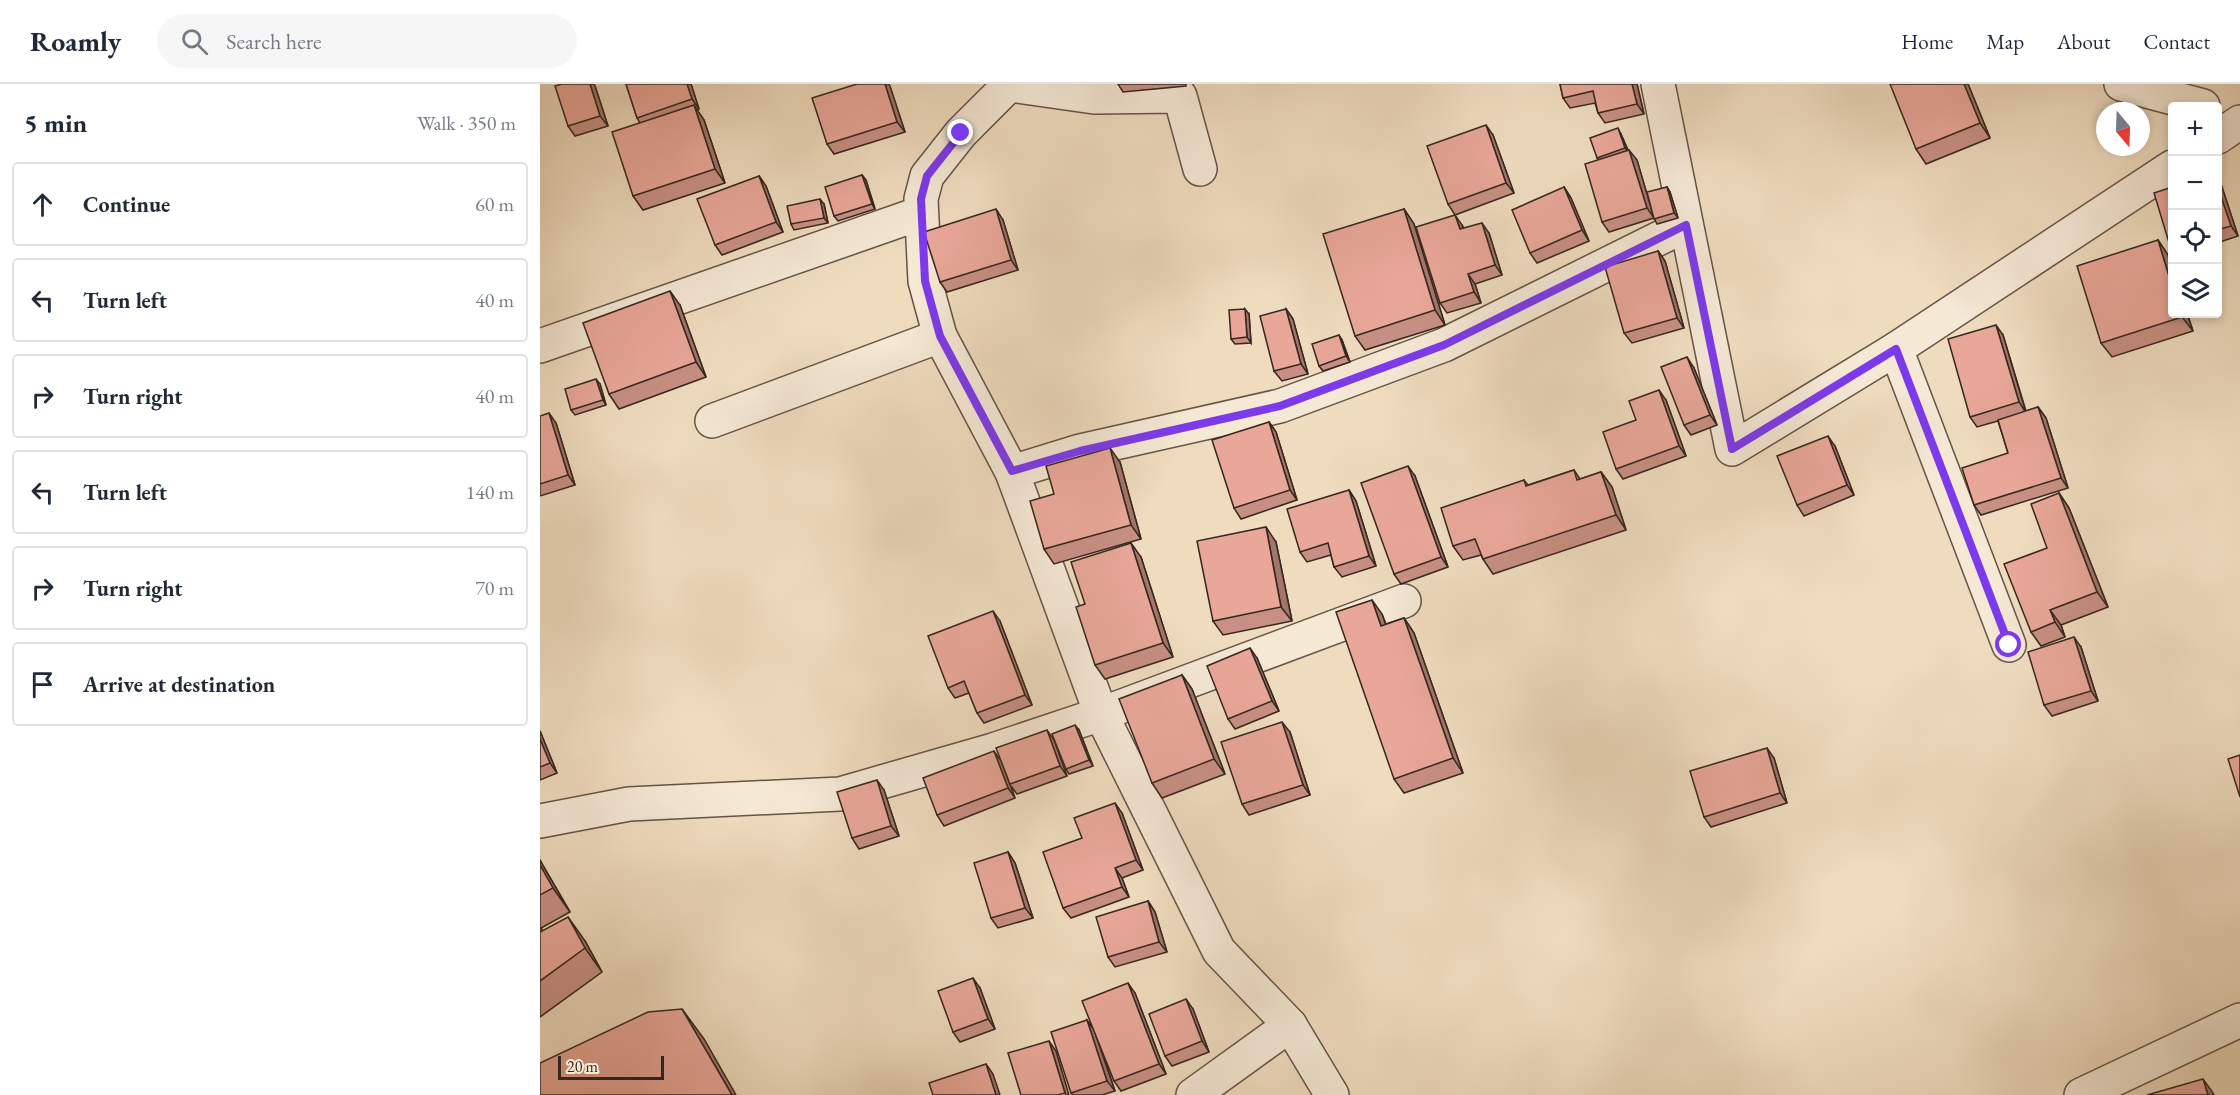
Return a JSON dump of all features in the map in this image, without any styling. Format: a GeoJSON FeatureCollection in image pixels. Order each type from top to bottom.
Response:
{"type":"FeatureCollection","features":[{"type":"Feature","properties":{"kind":"street"},"geometry":{"type":"LineString","coordinates":[[1658,84],[1732,449],[1896,349],[2168,170]]}},
{"type":"Feature","properties":{"kind":"street"},"geometry":{"type":"LineString","coordinates":[[2121,84],[2188,102]]}},
{"type":"Feature","properties":{"kind":"street"},"geometry":{"type":"LineString","coordinates":[[1200,169],[1180,96],[1094,97],[1010,85],[961,133],[927,176],[921,199],[925,281],[940,336],[1012,471],[1101,714],[1219,951],[1290,1025],[1332,1095]]}},
{"type":"Feature","properties":{"kind":"street"},"geometry":{"type":"LineString","coordinates":[[2222,112],[2240,117]]}},
{"type":"Feature","properties":{"kind":"street"},"geometry":{"type":"LineString","coordinates":[[2222,134],[2240,122]]}},
{"type":"Feature","properties":{"kind":"street"},"geometry":{"type":"LineString","coordinates":[[540,346],[921,213]]}},
{"type":"Feature","properties":{"kind":"street"},"geometry":{"type":"LineString","coordinates":[[1012,471],[1080,451],[1280,406],[1444,345],[1686,225]]}},
{"type":"Feature","properties":{"kind":"street"},"geometry":{"type":"LineString","coordinates":[[712,421],[940,336]]}},
{"type":"Feature","properties":{"kind":"street"},"geometry":{"type":"LineString","coordinates":[[1896,349],[2009,645]]}},
{"type":"Feature","properties":{"kind":"street"},"geometry":{"type":"LineString","coordinates":[[540,821],[629,804],[840,794],[993,750],[1101,714],[1404,601]]}},
{"type":"Feature","properties":{"kind":"street"},"geometry":{"type":"LineString","coordinates":[[2081,1095],[2240,1020]]}},
{"type":"Feature","properties":{"kind":"street"},"geometry":{"type":"LineString","coordinates":[[1193,1095],[1290,1025]]}},
{"type":"Feature","properties":{"kind":"building"},"geometry":{"type":"Polygon","coordinates":[[[590,84],[600,116],[568,126],[555,86],[590,84]]]}},
{"type":"Feature","properties":{"kind":"building"},"geometry":{"type":"Polygon","coordinates":[[[626,84],[687,84],[692,99],[637,118],[626,84]]]}},
{"type":"Feature","properties":{"kind":"building"},"geometry":{"type":"Polygon","coordinates":[[[857,84],[885,84],[897,122],[827,144],[812,98],[857,84]]]}},
{"type":"Feature","properties":{"kind":"building"},"geometry":{"type":"Polygon","coordinates":[[[1560,84],[1632,84],[1637,104],[1598,113],[1593,91],[1563,98],[1560,84]]]}},
{"type":"Feature","properties":{"kind":"building"},"geometry":{"type":"Polygon","coordinates":[[[1890,84],[1964,84],[1980,123],[1916,149],[1890,84]]]}},
{"type":"Feature","properties":{"kind":"building"},"geometry":{"type":"Polygon","coordinates":[[[694,105],[715,169],[633,196],[612,132],[694,105]]]}},
{"type":"Feature","properties":{"kind":"building"},"geometry":{"type":"Polygon","coordinates":[[[1486,125],[1506,183],[1448,204],[1427,146],[1486,125]]]}},
{"type":"Feature","properties":{"kind":"building"},"geometry":{"type":"Polygon","coordinates":[[[1618,128],[1625,148],[1597,158],[1590,138],[1618,128]]]}},
{"type":"Feature","properties":{"kind":"building"},"geometry":{"type":"Polygon","coordinates":[[[1629,150],[1647,208],[1602,222],[1585,164],[1629,150]]]}},
{"type":"Feature","properties":{"kind":"building"},"geometry":{"type":"Polygon","coordinates":[[[862,175],[872,204],[834,216],[825,187],[862,175]]]}},
{"type":"Feature","properties":{"kind":"building"},"geometry":{"type":"Polygon","coordinates":[[[759,176],[776,222],[715,245],[697,199],[759,176]]]}},
{"type":"Feature","properties":{"kind":"building"},"geometry":{"type":"Polygon","coordinates":[[[1564,187],[1582,230],[1530,253],[1512,210],[1564,187]]]}},
{"type":"Feature","properties":{"kind":"building"},"geometry":{"type":"Polygon","coordinates":[[[1667,187],[1674,213],[1654,219],[1647,192],[1667,187]]]}},
{"type":"Feature","properties":{"kind":"building"},"geometry":{"type":"Polygon","coordinates":[[[2168,188],[2168,239],[2154,193],[2168,188]]]}},
{"type":"Feature","properties":{"kind":"building"},"geometry":{"type":"Polygon","coordinates":[[[820,199],[824,218],[791,224],[787,206],[820,199]]]}},
{"type":"Feature","properties":{"kind":"building"},"geometry":{"type":"Polygon","coordinates":[[[2222,200],[2231,226],[2222,229],[2222,200]]]}},
{"type":"Feature","properties":{"kind":"building"},"geometry":{"type":"Polygon","coordinates":[[[996,209],[1011,260],[940,282],[924,232],[996,209]]]}},
{"type":"Feature","properties":{"kind":"building"},"geometry":{"type":"Polygon","coordinates":[[[1404,209],[1435,310],[1355,336],[1323,234],[1404,209]]]}},
{"type":"Feature","properties":{"kind":"building"},"geometry":{"type":"Polygon","coordinates":[[[1455,215],[1460,229],[1482,223],[1495,265],[1468,274],[1474,292],[1440,303],[1416,227],[1455,215]]]}},
{"type":"Feature","properties":{"kind":"building"},"geometry":{"type":"Polygon","coordinates":[[[2158,240],[2168,273],[2168,318],[2179,318],[2101,343],[2077,266],[2158,240]]]}},
{"type":"Feature","properties":{"kind":"building"},"geometry":{"type":"Polygon","coordinates":[[[1658,251],[1677,318],[1624,333],[1605,267],[1658,251]]]}},
{"type":"Feature","properties":{"kind":"building"},"geometry":{"type":"Polygon","coordinates":[[[670,291],[696,362],[609,394],[583,323],[670,291]]]}},
{"type":"Feature","properties":{"kind":"building"},"geometry":{"type":"Polygon","coordinates":[[[1245,309],[1247,337],[1231,339],[1229,310],[1245,309]]]}},
{"type":"Feature","properties":{"kind":"building"},"geometry":{"type":"Polygon","coordinates":[[[1286,309],[1301,364],[1274,371],[1260,316],[1286,309]]]}},
{"type":"Feature","properties":{"kind":"building"},"geometry":{"type":"Polygon","coordinates":[[[1996,325],[2019,402],[1970,417],[1948,339],[1996,325]]]}},
{"type":"Feature","properties":{"kind":"building"},"geometry":{"type":"Polygon","coordinates":[[[1339,335],[1346,356],[1319,366],[1312,344],[1339,335]]]}},
{"type":"Feature","properties":{"kind":"building"},"geometry":{"type":"Polygon","coordinates":[[[1687,357],[1710,415],[1684,425],[1661,367],[1687,357]]]}},
{"type":"Feature","properties":{"kind":"building"},"geometry":{"type":"Polygon","coordinates":[[[596,379],[603,400],[571,410],[565,389],[596,379]]]}},
{"type":"Feature","properties":{"kind":"building"},"geometry":{"type":"Polygon","coordinates":[[[1659,390],[1679,446],[1616,469],[1603,432],[1636,420],[1629,401],[1659,390]]]}},
{"type":"Feature","properties":{"kind":"building"},"geometry":{"type":"Polygon","coordinates":[[[2038,407],[2061,478],[1974,505],[1962,468],[2008,453],[1998,420],[2038,407]]]}},
{"type":"Feature","properties":{"kind":"building"},"geometry":{"type":"Polygon","coordinates":[[[549,413],[568,475],[540,484],[540,416],[549,413]]]}},
{"type":"Feature","properties":{"kind":"building"},"geometry":{"type":"Polygon","coordinates":[[[1269,422],[1290,490],[1234,508],[1212,440],[1269,422]]]}},
{"type":"Feature","properties":{"kind":"building"},"geometry":{"type":"Polygon","coordinates":[[[1828,436],[1847,485],[1797,505],[1777,456],[1828,436]]]}},
{"type":"Feature","properties":{"kind":"building"},"geometry":{"type":"Polygon","coordinates":[[[1110,448],[1131,525],[1044,549],[1030,501],[1054,494],[1046,466],[1110,448]]]}},
{"type":"Feature","properties":{"kind":"building"},"geometry":{"type":"Polygon","coordinates":[[[1408,466],[1441,557],[1394,574],[1361,483],[1408,466]]]}},
{"type":"Feature","properties":{"kind":"building"},"geometry":{"type":"Polygon","coordinates":[[[1574,470],[1577,480],[1601,472],[1616,515],[1483,559],[1475,539],[1453,546],[1441,508],[1524,480],[1526,486],[1574,470]]]}},
{"type":"Feature","properties":{"kind":"building"},"geometry":{"type":"Polygon","coordinates":[[[1349,490],[1369,556],[1334,567],[1328,543],[1300,552],[1287,509],[1349,490]]]}},
{"type":"Feature","properties":{"kind":"building"},"geometry":{"type":"Polygon","coordinates":[[[2059,493],[2097,592],[2050,610],[2055,622],[2031,632],[2004,564],[2047,548],[2031,504],[2059,493]]]}},
{"type":"Feature","properties":{"kind":"building"},"geometry":{"type":"Polygon","coordinates":[[[1266,527],[1281,607],[1213,621],[1197,541],[1266,527]]]}},
{"type":"Feature","properties":{"kind":"building"},"geometry":{"type":"Polygon","coordinates":[[[1131,543],[1163,643],[1095,665],[1076,607],[1085,604],[1071,562],[1131,543]]]}},
{"type":"Feature","properties":{"kind":"building"},"geometry":{"type":"Polygon","coordinates":[[[1372,600],[1381,626],[1404,618],[1453,758],[1394,779],[1336,612],[1372,600]]]}},
{"type":"Feature","properties":{"kind":"building"},"geometry":{"type":"Polygon","coordinates":[[[993,611],[1025,695],[977,713],[964,681],[948,688],[928,636],[993,611]]]}},
{"type":"Feature","properties":{"kind":"building"},"geometry":{"type":"Polygon","coordinates":[[[2074,637],[2091,691],[2044,705],[2028,652],[2074,637]]]}},
{"type":"Feature","properties":{"kind":"building"},"geometry":{"type":"Polygon","coordinates":[[[1250,648],[1272,701],[1228,719],[1207,666],[1250,648]]]}},
{"type":"Feature","properties":{"kind":"building"},"geometry":{"type":"Polygon","coordinates":[[[1182,675],[1214,759],[1152,783],[1119,699],[1182,675]]]}},
{"type":"Feature","properties":{"kind":"building"},"geometry":{"type":"Polygon","coordinates":[[[1282,722],[1303,785],[1242,804],[1221,742],[1282,722]]]}},
{"type":"Feature","properties":{"kind":"building"},"geometry":{"type":"Polygon","coordinates":[[[1075,725],[1089,760],[1066,769],[1052,734],[1075,725]]]}},
{"type":"Feature","properties":{"kind":"building"},"geometry":{"type":"Polygon","coordinates":[[[1047,730],[1060,766],[1010,784],[996,748],[1047,730]]]}},
{"type":"Feature","properties":{"kind":"building"},"geometry":{"type":"Polygon","coordinates":[[[540,739],[550,763],[540,767],[540,739]]]}},
{"type":"Feature","properties":{"kind":"building"},"geometry":{"type":"Polygon","coordinates":[[[1767,748],[1780,793],[1704,817],[1690,771],[1767,748]]]}},
{"type":"Feature","properties":{"kind":"building"},"geometry":{"type":"Polygon","coordinates":[[[994,751],[1008,788],[937,815],[923,778],[994,751]]]}},
{"type":"Feature","properties":{"kind":"building"},"geometry":{"type":"Polygon","coordinates":[[[2240,755],[2240,797],[2228,759],[2240,755]]]}},
{"type":"Feature","properties":{"kind":"building"},"geometry":{"type":"Polygon","coordinates":[[[877,780],[891,826],[852,838],[837,792],[877,780]]]}},
{"type":"Feature","properties":{"kind":"building"},"geometry":{"type":"Polygon","coordinates":[[[1115,803],[1136,860],[1115,868],[1122,887],[1063,908],[1043,852],[1082,838],[1074,818],[1115,803]]]}},
{"type":"Feature","properties":{"kind":"building"},"geometry":{"type":"Polygon","coordinates":[[[1008,852],[1025,908],[991,918],[974,863],[1008,852]]]}},
{"type":"Feature","properties":{"kind":"building"},"geometry":{"type":"Polygon","coordinates":[[[540,865],[553,888],[540,895],[540,865]]]}},
{"type":"Feature","properties":{"kind":"building"},"geometry":{"type":"Polygon","coordinates":[[[1148,901],[1159,942],[1108,957],[1096,917],[1148,901]]]}},
{"type":"Feature","properties":{"kind":"building"},"geometry":{"type":"Polygon","coordinates":[[[568,917],[585,948],[540,981],[540,932],[568,917]]]}},
{"type":"Feature","properties":{"kind":"building"},"geometry":{"type":"Polygon","coordinates":[[[973,978],[988,1019],[953,1032],[938,991],[973,978]]]}},
{"type":"Feature","properties":{"kind":"building"},"geometry":{"type":"Polygon","coordinates":[[[1128,983],[1159,1064],[1114,1081],[1082,1001],[1128,983]]]}},
{"type":"Feature","properties":{"kind":"building"},"geometry":{"type":"Polygon","coordinates":[[[1186,999],[1202,1041],[1165,1056],[1149,1014],[1186,999]]]}},
{"type":"Feature","properties":{"kind":"building"},"geometry":{"type":"Polygon","coordinates":[[[682,1009],[732,1095],[540,1095],[540,1063],[648,1012],[682,1009]]]}},
{"type":"Feature","properties":{"kind":"building"},"geometry":{"type":"Polygon","coordinates":[[[1087,1020],[1107,1081],[1071,1093],[1051,1032],[1087,1020]]]}},
{"type":"Feature","properties":{"kind":"building"},"geometry":{"type":"Polygon","coordinates":[[[1049,1041],[1065,1093],[1021,1095],[1008,1053],[1049,1041]]]}},
{"type":"Feature","properties":{"kind":"building"},"geometry":{"type":"Polygon","coordinates":[[[986,1064],[996,1095],[933,1095],[929,1083],[986,1064]]]}},
{"type":"Feature","properties":{"kind":"building"},"geometry":{"type":"Polygon","coordinates":[[[2203,1079],[2208,1095],[2147,1095],[2203,1079]]]}},
{"type":"Feature","properties":{"kind":"route"},"geometry":{"type":"LineString","coordinates":[[961,133],[927,176],[921,199],[925,281],[940,336],[1012,471],[1080,451],[1280,406],[1444,345],[1686,225],[1732,449],[1896,349],[2009,645]]}}]}
